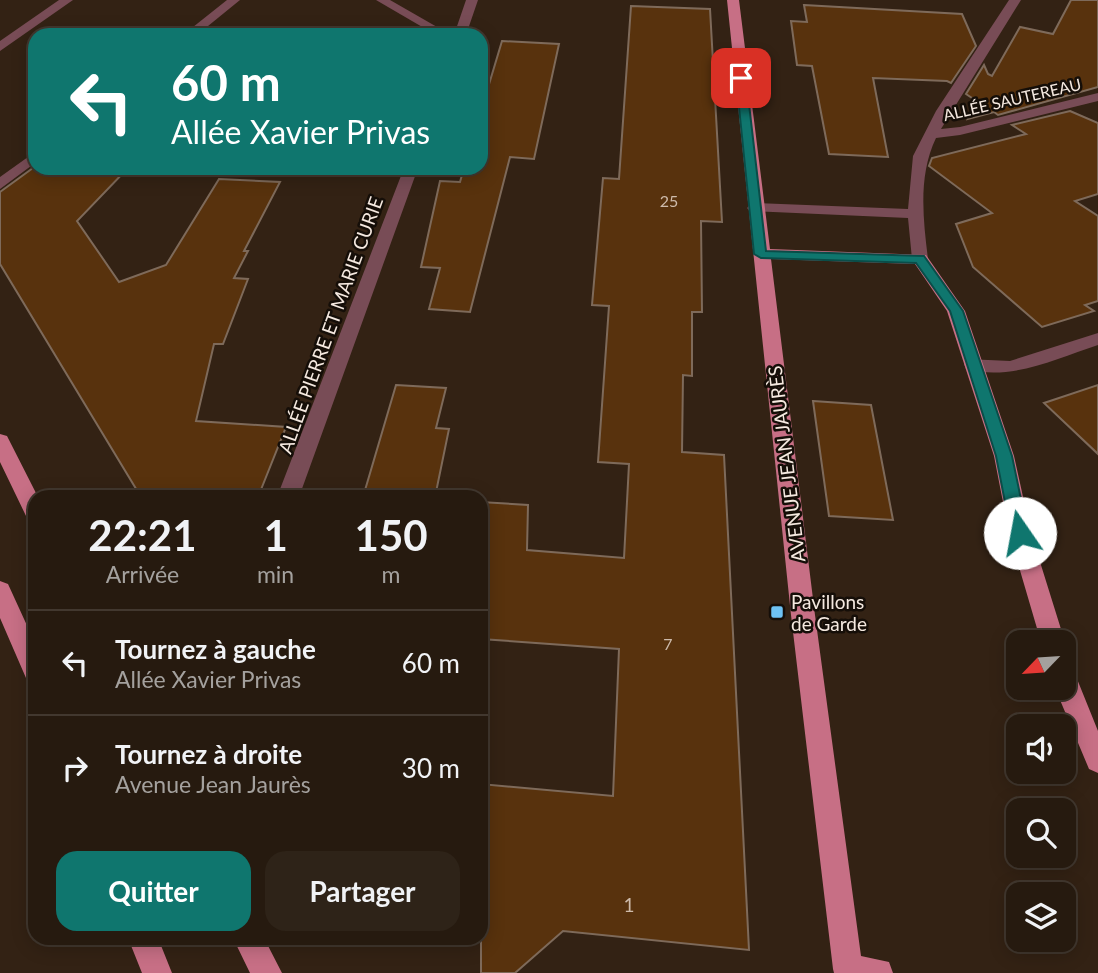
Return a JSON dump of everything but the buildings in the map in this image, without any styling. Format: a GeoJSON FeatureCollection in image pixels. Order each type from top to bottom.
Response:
{"type":"FeatureCollection","features":[{"type":"Feature","properties":{"kind":"main road","name":"AVENUE JEAN JAURÈS"},"geometry":{"type":"LineString","coordinates":[[733,0],[803,615],[863,971]]}},
{"type":"Feature","properties":{"kind":"main road"},"geometry":{"type":"LineString","coordinates":[[761,254],[920,259],[956,311],[1004,456],[1020,533],[1049,630]]}},
{"type":"Feature","properties":{"kind":"main road"},"geometry":{"type":"LineString","coordinates":[[0,441],[28,498]]}},
{"type":"Feature","properties":{"kind":"main road"},"geometry":{"type":"LineString","coordinates":[[0,591],[28,654]]}},
{"type":"Feature","properties":{"kind":"main road"},"geometry":{"type":"LineString","coordinates":[[1071,700],[1098,760]]}},
{"type":"Feature","properties":{"kind":"main road"},"geometry":{"type":"LineString","coordinates":[[146,945],[157,973]]}},
{"type":"Feature","properties":{"kind":"main road"},"geometry":{"type":"LineString","coordinates":[[252,945],[267,973]]}},
{"type":"Feature","properties":{"kind":"street"},"geometry":{"type":"LineString","coordinates":[[0,47],[67,0]]}},
{"type":"Feature","properties":{"kind":"street"},"geometry":{"type":"LineString","coordinates":[[197,28],[234,0]]}},
{"type":"Feature","properties":{"kind":"street"},"geometry":{"type":"LineString","coordinates":[[382,0],[432,28]]}},
{"type":"Feature","properties":{"kind":"street"},"geometry":{"type":"LineString","coordinates":[[462,28],[472,0]]}},
{"type":"Feature","properties":{"kind":"street"},"geometry":{"type":"LineString","coordinates":[[920,259],[915,215],[920,156],[943,111],[1015,0]]}},
{"type":"Feature","properties":{"kind":"street","name":"ALLÉE SAUTEREAU"},"geometry":{"type":"LineString","coordinates":[[933,134],[960,131],[1098,97]]}},
{"type":"Feature","properties":{"kind":"street"},"geometry":{"type":"LineString","coordinates":[[0,184],[28,162]]}},
{"type":"Feature","properties":{"kind":"street","name":"ALLÉE PIERRE ET MARIE CURIE"},"geometry":{"type":"LineString","coordinates":[[291,490],[408,175]]}},
{"type":"Feature","properties":{"kind":"street"},"geometry":{"type":"LineString","coordinates":[[755,208],[915,215]]}},
{"type":"Feature","properties":{"kind":"street"},"geometry":{"type":"LineString","coordinates":[[973,364],[1011,367],[1098,339]]}},
{"type":"Feature","properties":{"kind":"place","name":"Pavillons de Garde"},"geometry":{"type":"Point","coordinates":[777,612]}},
{"type":"Feature","properties":{"kind":"route"},"geometry":{"type":"LineString","coordinates":[[741,78],[761,254],[920,259],[956,311],[1004,456],[1020,533]]}}]}
